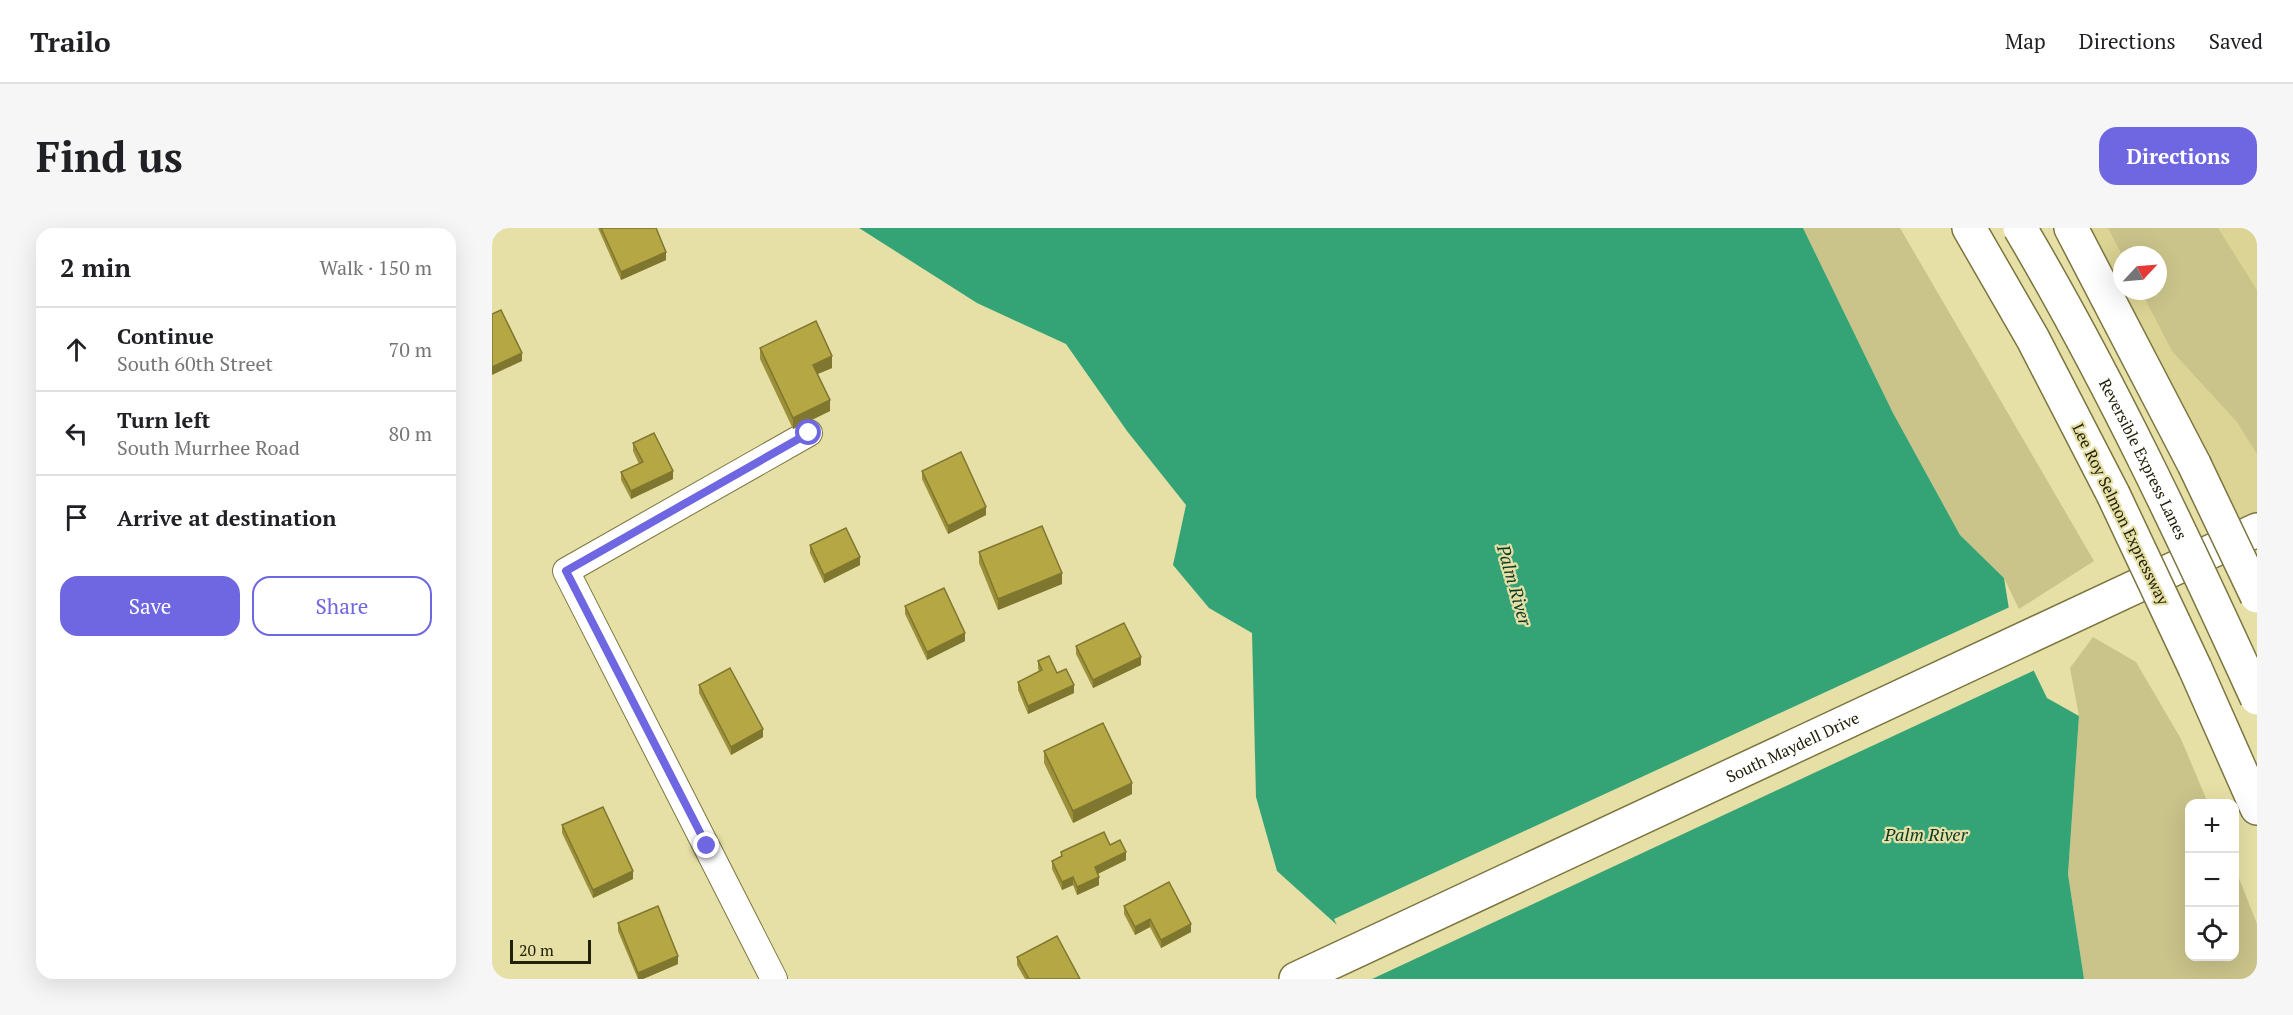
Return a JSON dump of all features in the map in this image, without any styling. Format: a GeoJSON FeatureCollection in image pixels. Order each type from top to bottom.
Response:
{"type":"FeatureCollection","features":[{"type":"Feature","properties":{"kind":"main road","name":"Lee Roy Selmon Expressway"},"geometry":{"type":"LineString","coordinates":[[1969,228],[2033,339],[2113,494],[2196,668],[2257,808]]}},
{"type":"Feature","properties":{"kind":"main road","name":"Reversible Express Lanes"},"geometry":{"type":"LineString","coordinates":[[2020,228],[2093,359],[2178,527],[2257,698]]}},
{"type":"Feature","properties":{"kind":"main road"},"geometry":{"type":"LineString","coordinates":[[2071,228],[2194,464],[2257,596]]}},
{"type":"Feature","properties":{"kind":"main road","name":"South Maydell Drive"},"geometry":{"type":"LineString","coordinates":[[1296,979],[2257,530]]}},
{"type":"Feature","properties":{"kind":"street"},"geometry":{"type":"LineString","coordinates":[[774,979],[566,571],[809,433]]}},
{"type":"Feature","properties":{"kind":"shaded area"},"geometry":{"type":"Polygon","coordinates":[[[1803,228],[1900,228],[2094,561],[2019,609],[2004,578],[1960,535],[1893,413],[1803,228]]]}},
{"type":"Feature","properties":{"kind":"shaded area"},"geometry":{"type":"Polygon","coordinates":[[[2082,228],[2257,228],[2257,519],[2239,527],[2120,300],[2167,300],[2167,246],[2113,246],[2113,287],[2082,228]]]}},
{"type":"Feature","properties":{"kind":"shaded area"},"geometry":{"type":"Polygon","coordinates":[[[2108,228],[2218,228],[2257,290],[2257,454],[2237,422],[2172,351],[2146,300],[2167,300],[2167,246],[2117,246],[2108,228]]]}},
{"type":"Feature","properties":{"kind":"shaded area"},"geometry":{"type":"Polygon","coordinates":[[[2093,637],[2136,662],[2181,739],[2206,799],[2185,799],[2185,961],[2239,961],[2239,878],[2257,924],[2257,979],[2084,979],[2068,874],[2079,716],[2070,668],[2093,637]]]}},
{"type":"Feature","properties":{"kind":"water","name":"Palm River"},"geometry":{"type":"Polygon","coordinates":[[[859,228],[1803,228],[1893,413],[1960,535],[2004,578],[2013,634],[2016,634],[2047,698],[2079,716],[2068,874],[2084,979],[1371,979],[1347,945],[1337,925],[1277,871],[1256,797],[1252,633],[1209,608],[1173,565],[1186,505],[1127,431],[1066,344],[977,303],[859,228]]]}},
{"type":"Feature","properties":{"kind":"pier"},"geometry":{"type":"Polygon","coordinates":[[[2012,606],[2015,631],[2019,632],[2037,669],[1372,979],[1368,979],[1352,946],[1347,948],[1334,919],[2012,606]]]}},
{"type":"Feature","properties":{"kind":"building"},"geometry":{"type":"Polygon","coordinates":[[[601,228],[656,228],[666,252],[621,272],[601,228]]]}},
{"type":"Feature","properties":{"kind":"building"},"geometry":{"type":"Polygon","coordinates":[[[501,310],[522,353],[492,367],[492,314],[501,310]]]}},
{"type":"Feature","properties":{"kind":"building"},"geometry":{"type":"Polygon","coordinates":[[[816,321],[832,356],[813,365],[830,400],[793,418],[760,348],[816,321]]]}},
{"type":"Feature","properties":{"kind":"building"},"geometry":{"type":"Polygon","coordinates":[[[654,433],[673,471],[631,491],[621,472],[643,462],[633,443],[654,433]]]}},
{"type":"Feature","properties":{"kind":"building"},"geometry":{"type":"Polygon","coordinates":[[[961,452],[986,507],[948,526],[922,471],[961,452]]]}},
{"type":"Feature","properties":{"kind":"building"},"geometry":{"type":"Polygon","coordinates":[[[1042,526],[1062,573],[998,599],[979,552],[1042,526]]]}},
{"type":"Feature","properties":{"kind":"building"},"geometry":{"type":"Polygon","coordinates":[[[846,528],[860,557],[824,575],[810,545],[846,528]]]}},
{"type":"Feature","properties":{"kind":"building"},"geometry":{"type":"Polygon","coordinates":[[[944,588],[965,633],[927,652],[905,606],[944,588]]]}},
{"type":"Feature","properties":{"kind":"building"},"geometry":{"type":"Polygon","coordinates":[[[1124,623],[1141,657],[1093,680],[1076,646],[1124,623]]]}},
{"type":"Feature","properties":{"kind":"building"},"geometry":{"type":"Polygon","coordinates":[[[1049,656],[1057,673],[1066,669],[1074,685],[1028,706],[1018,682],[1042,670],[1038,661],[1049,656]]]}},
{"type":"Feature","properties":{"kind":"building"},"geometry":{"type":"Polygon","coordinates":[[[730,668],[763,729],[731,747],[699,685],[730,668]]]}},
{"type":"Feature","properties":{"kind":"building"},"geometry":{"type":"Polygon","coordinates":[[[1103,723],[1132,783],[1073,811],[1044,751],[1103,723]]]}},
{"type":"Feature","properties":{"kind":"building"},"geometry":{"type":"Polygon","coordinates":[[[603,807],[633,871],[593,890],[562,825],[603,807]]]}},
{"type":"Feature","properties":{"kind":"building"},"geometry":{"type":"Polygon","coordinates":[[[1104,832],[1110,845],[1120,840],[1126,852],[1095,867],[1099,877],[1077,887],[1073,877],[1062,882],[1052,861],[1062,856],[1061,852],[1104,832]]]}},
{"type":"Feature","properties":{"kind":"building"},"geometry":{"type":"Polygon","coordinates":[[[1169,882],[1191,924],[1161,940],[1150,919],[1135,927],[1124,906],[1169,882]]]}},
{"type":"Feature","properties":{"kind":"building"},"geometry":{"type":"Polygon","coordinates":[[[658,906],[678,956],[638,973],[618,923],[658,906]]]}},
{"type":"Feature","properties":{"kind":"building"},"geometry":{"type":"Polygon","coordinates":[[[1057,936],[1080,979],[1029,979],[1017,957],[1057,936]]]}},
{"type":"Feature","properties":{"kind":"route"},"geometry":{"type":"LineString","coordinates":[[707,846],[566,571],[809,433]]}}]}
